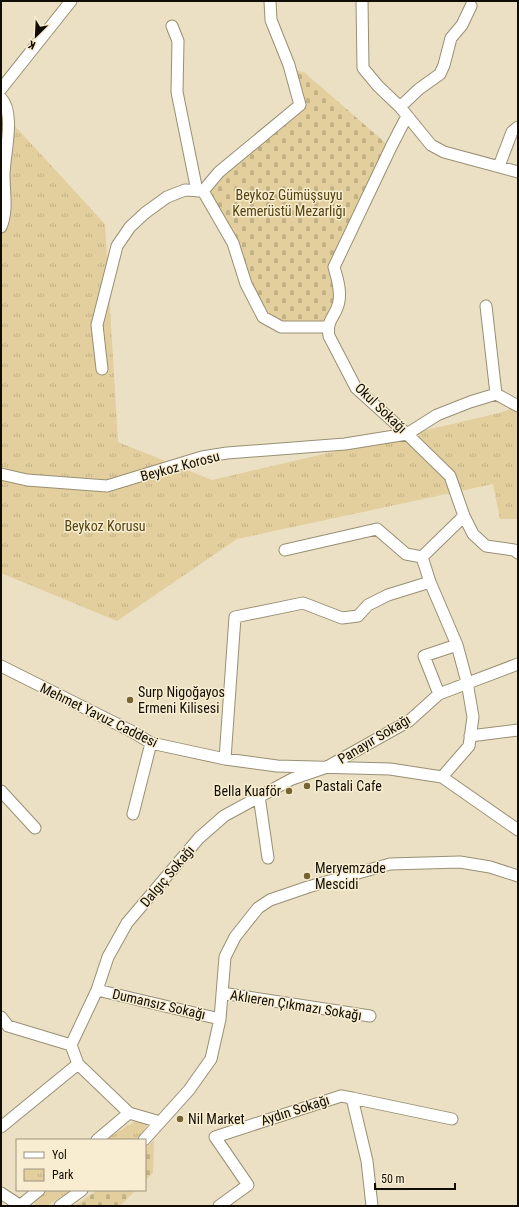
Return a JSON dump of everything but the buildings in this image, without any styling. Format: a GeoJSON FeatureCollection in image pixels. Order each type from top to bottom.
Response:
{"type":"FeatureCollection","features":[{"type":"Feature","properties":{"kind":"street"},"geometry":{"type":"LineString","coordinates":[[1,89],[71,1]]}},
{"type":"Feature","properties":{"kind":"street"},"geometry":{"type":"LineString","coordinates":[[102,369],[97,325],[117,246],[130,227],[145,213],[167,197],[185,190],[200,191],[219,172],[300,105],[289,64],[271,20],[270,1]]}},
{"type":"Feature","properties":{"kind":"street"},"geometry":{"type":"LineString","coordinates":[[362,1],[363,68],[378,86],[408,116],[431,145],[444,152],[518,172]]}},
{"type":"Feature","properties":{"kind":"street"},"geometry":{"type":"LineString","coordinates":[[400,107],[419,89],[440,74],[451,38],[462,25],[471,6]]}},
{"type":"Feature","properties":{"kind":"street"},"geometry":{"type":"LineString","coordinates":[[172,26],[178,41],[178,92],[200,191],[233,243],[246,284],[263,316],[281,327],[327,327],[339,302],[339,283],[334,267],[392,145],[408,116]]}},
{"type":"Feature","properties":{"kind":"street"},"geometry":{"type":"LineString","coordinates":[[1,98],[7,112],[9,134],[4,174],[5,218],[1,227]]}},
{"type":"Feature","properties":{"kind":"street"},"geometry":{"type":"LineString","coordinates":[[499,166],[512,132],[518,127]]}},
{"type":"Feature","properties":{"kind":"street"},"geometry":{"type":"LineString","coordinates":[[486,306],[496,394]]}},
{"type":"Feature","properties":{"kind":"street","name":"Okul Sokağı"},"geometry":{"type":"LineString","coordinates":[[327,327],[329,336],[356,388],[408,434],[450,476],[464,516],[473,534],[486,546],[514,550],[518,553]]}},
{"type":"Feature","properties":{"kind":"street"},"geometry":{"type":"LineString","coordinates":[[408,434],[437,415],[496,394],[518,406]]}},
{"type":"Feature","properties":{"kind":"street","name":"Beykoz Korosu"},"geometry":{"type":"LineString","coordinates":[[1,474],[26,480],[108,486],[202,457],[227,453],[345,444],[408,434]]}},
{"type":"Feature","properties":{"kind":"street"},"geometry":{"type":"LineString","coordinates":[[422,557],[464,516]]}},
{"type":"Feature","properties":{"kind":"street"},"geometry":{"type":"LineString","coordinates":[[285,550],[377,529],[406,554],[422,557]]}},
{"type":"Feature","properties":{"kind":"street"},"geometry":{"type":"LineString","coordinates":[[422,557],[430,582],[457,645],[467,682],[473,717],[469,746],[442,777]]}},
{"type":"Feature","properties":{"kind":"street"},"geometry":{"type":"LineString","coordinates":[[225,759],[235,617],[303,602],[342,618],[358,616],[368,605],[388,595],[430,582]]}},
{"type":"Feature","properties":{"kind":"street"},"geometry":{"type":"LineString","coordinates":[[439,694],[424,656],[457,645]]}},
{"type":"Feature","properties":{"kind":"street","name":"Panayır Sokağı"},"geometry":{"type":"LineString","coordinates":[[327,767],[408,721],[439,694],[467,682],[518,664]]}},
{"type":"Feature","properties":{"kind":"street","name":"Mehmet Yavuz Caddesi"},"geometry":{"type":"LineString","coordinates":[[1,666],[131,730],[151,744],[225,759],[277,766],[390,769],[442,777],[518,830]]}},
{"type":"Feature","properties":{"kind":"street"},"geometry":{"type":"LineString","coordinates":[[470,736],[518,730]]}},
{"type":"Feature","properties":{"kind":"street"},"geometry":{"type":"LineString","coordinates":[[133,814],[151,744]]}},
{"type":"Feature","properties":{"kind":"street","name":"Dalgıç Sokağı"},"geometry":{"type":"LineString","coordinates":[[71,1045],[97,990],[108,956],[127,923],[199,838],[224,816],[259,796],[292,779],[327,767]]}},
{"type":"Feature","properties":{"kind":"street"},"geometry":{"type":"LineString","coordinates":[[1,791],[35,828]]}},
{"type":"Feature","properties":{"kind":"street"},"geometry":{"type":"LineString","coordinates":[[259,796],[268,858]]}},
{"type":"Feature","properties":{"kind":"street"},"geometry":{"type":"LineString","coordinates":[[145,1139],[200,1076],[211,1059],[220,1019],[225,957],[235,937],[249,917],[258,908],[270,900],[308,887],[390,864],[460,862],[490,867],[518,876]]}},
{"type":"Feature","properties":{"kind":"street","name":"Dumansız Sokağı"},"geometry":{"type":"LineString","coordinates":[[97,990],[220,1019]]}},
{"type":"Feature","properties":{"kind":"street","name":"Aklıeren Çıkmazı Sokağı"},"geometry":{"type":"LineString","coordinates":[[222,993],[370,1016]]}},
{"type":"Feature","properties":{"kind":"street"},"geometry":{"type":"LineString","coordinates":[[3,1023],[71,1045],[78,1064],[130,1113],[160,1122]]}},
{"type":"Feature","properties":{"kind":"street"},"geometry":{"type":"LineString","coordinates":[[1,1127],[78,1064]]}},
{"type":"Feature","properties":{"kind":"street","name":"Aydın Sokağı"},"geometry":{"type":"LineString","coordinates":[[219,1206],[248,1185],[215,1137],[341,1096],[452,1120]]}},
{"type":"Feature","properties":{"kind":"street"},"geometry":{"type":"LineString","coordinates":[[352,1098],[367,1160],[372,1206]]}},
{"type":"Feature","properties":{"kind":"street"},"geometry":{"type":"LineString","coordinates":[[98,1139],[130,1113]]}},
{"type":"Feature","properties":{"kind":"street"},"geometry":{"type":"LineString","coordinates":[[1,1193],[21,1206],[38,1191]]}},
{"type":"Feature","properties":{"kind":"street"},"geometry":{"type":"LineString","coordinates":[[60,1206],[81,1191]]}},
{"type":"Feature","properties":{"kind":"green space","name":"Beykoz Gümüşsuyu Kemerüstü Mezarlığı"},"geometry":{"type":"Polygon","coordinates":[[[294,69],[305,73],[389,146],[332,268],[337,301],[326,325],[281,325],[264,315],[206,192],[220,174],[302,106],[294,69]]]}},
{"type":"Feature","properties":{"kind":"green space","name":"Beykoz Korusu"},"geometry":{"type":"Polygon","coordinates":[[[1,111],[105,224],[118,442],[212,480],[499,413],[518,406],[518,519],[500,519],[493,484],[237,539],[117,621],[1,573],[1,111]]]}},
{"type":"Feature","properties":{"kind":"green space"},"geometry":{"type":"Polygon","coordinates":[[[149,1121],[141,1135],[135,1139],[107,1139],[134,1122],[149,1121]]]}},
{"type":"Feature","properties":{"kind":"green space"},"geometry":{"type":"Polygon","coordinates":[[[154,1140],[153,1173],[146,1180],[146,1148],[154,1140]]]}},
{"type":"Feature","properties":{"kind":"green space"},"geometry":{"type":"Polygon","coordinates":[[[45,1191],[70,1191],[47,1206],[35,1206],[35,1201],[45,1191]]]}},
{"type":"Feature","properties":{"kind":"green space"},"geometry":{"type":"Polygon","coordinates":[[[96,1191],[135,1191],[120,1206],[74,1206],[96,1191]]]}},
{"type":"Feature","properties":{"kind":"place","name":"Surp Nigoğayos Ermeni Kilisesi"},"geometry":{"type":"Point","coordinates":[130,700]}},
{"type":"Feature","properties":{"kind":"place","name":"Pastali Cafe"},"geometry":{"type":"Point","coordinates":[307,786]}},
{"type":"Feature","properties":{"kind":"place","name":"Bella Kuaför"},"geometry":{"type":"Point","coordinates":[289,791]}},
{"type":"Feature","properties":{"kind":"place","name":"Meryemzade Mescidi"},"geometry":{"type":"Point","coordinates":[307,876]}},
{"type":"Feature","properties":{"kind":"place","name":"Nil Market"},"geometry":{"type":"Point","coordinates":[180,1119]}}]}
